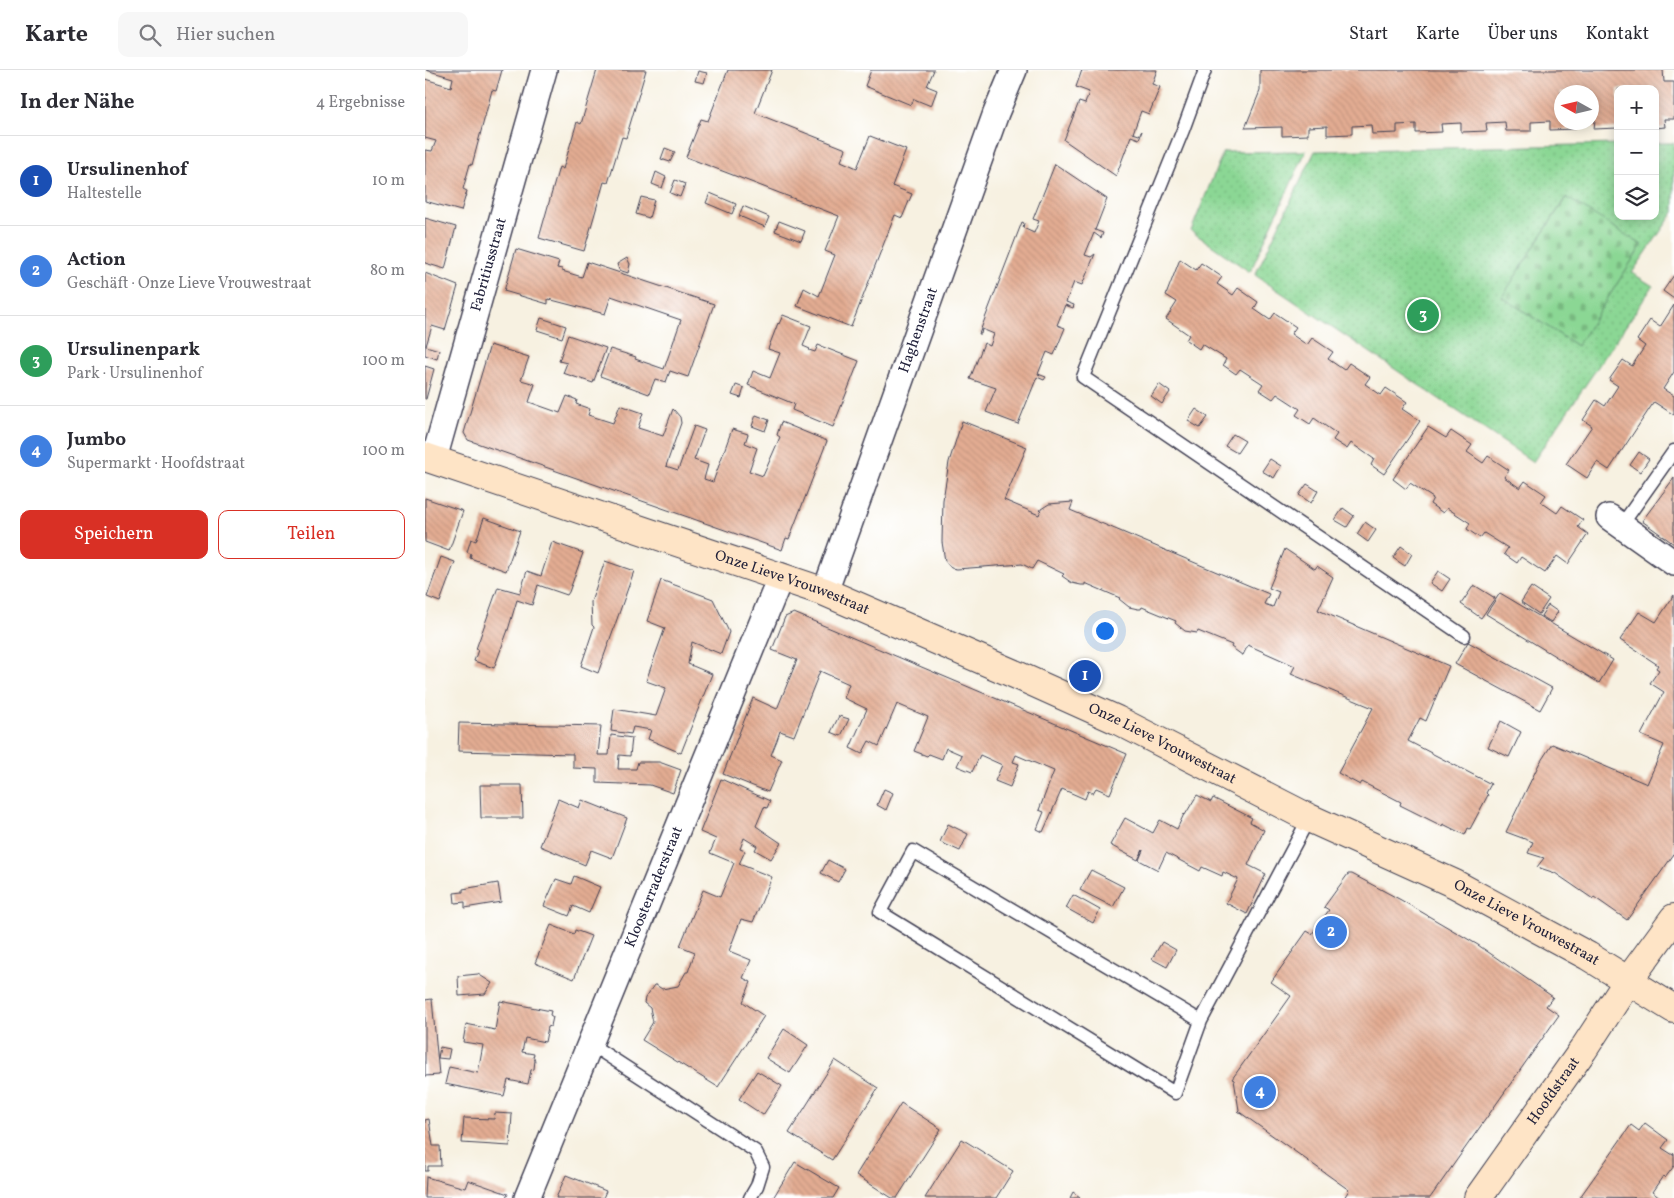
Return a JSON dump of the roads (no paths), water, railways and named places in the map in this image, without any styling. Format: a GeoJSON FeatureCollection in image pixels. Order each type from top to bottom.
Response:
{"type":"FeatureCollection","features":[{"type":"Feature","properties":{"kind":"street","name":"Fabritiusstraat"},"geometry":{"type":"LineString","coordinates":[[429,458],[544,70]]}},
{"type":"Feature","properties":{"kind":"street","name":"Haghenstraat"},"geometry":{"type":"LineString","coordinates":[[825,592],[1014,70]]}},
{"type":"Feature","properties":{"kind":"street","name":"Onze Lieve Vrouwestraat"},"geometry":{"type":"LineString","coordinates":[[429,458],[825,592],[1117,720],[1309,818],[1455,884],[1588,956],[1674,1009]]}},
{"type":"Feature","properties":{"kind":"street"},"geometry":{"type":"LineString","coordinates":[[1615,522],[1674,563]]}},
{"type":"Feature","properties":{"kind":"street","name":"Kloosterraderstraat"},"geometry":{"type":"LineString","coordinates":[[527,1198],[781,576]]}},
{"type":"Feature","properties":{"kind":"street","name":"Hoofdstraat"},"geometry":{"type":"LineString","coordinates":[[1477,1198],[1583,1050],[1628,981],[1674,918]]}},
{"type":"Feature","properties":{"kind":"lane"},"geometry":{"type":"LineString","coordinates":[[1205,70],[1183,130],[1083,377],[1464,636]]}},
{"type":"Feature","properties":{"kind":"lane"},"geometry":{"type":"LineString","coordinates":[[1615,522],[1674,451]]}},
{"type":"Feature","properties":{"kind":"lane"},"geometry":{"type":"LineString","coordinates":[[1201,1021],[913,852],[881,912],[1175,1093],[1201,1021],[1309,818]]}},
{"type":"Feature","properties":{"kind":"lane"},"geometry":{"type":"LineString","coordinates":[[590,1044],[755,1151],[763,1167],[757,1186],[750,1198]]}},
{"type":"Feature","properties":{"kind":"place","name":"Ursulinenpark"},"geometry":{"type":"Point","coordinates":[1423,315]}},
{"type":"Feature","properties":{"kind":"place","name":"Ursulinenhof"},"geometry":{"type":"Point","coordinates":[1085,676]}},
{"type":"Feature","properties":{"kind":"place","name":"Action"},"geometry":{"type":"Point","coordinates":[1331,932]}},
{"type":"Feature","properties":{"kind":"place","name":"Jumbo"},"geometry":{"type":"Point","coordinates":[1260,1092]}}]}
